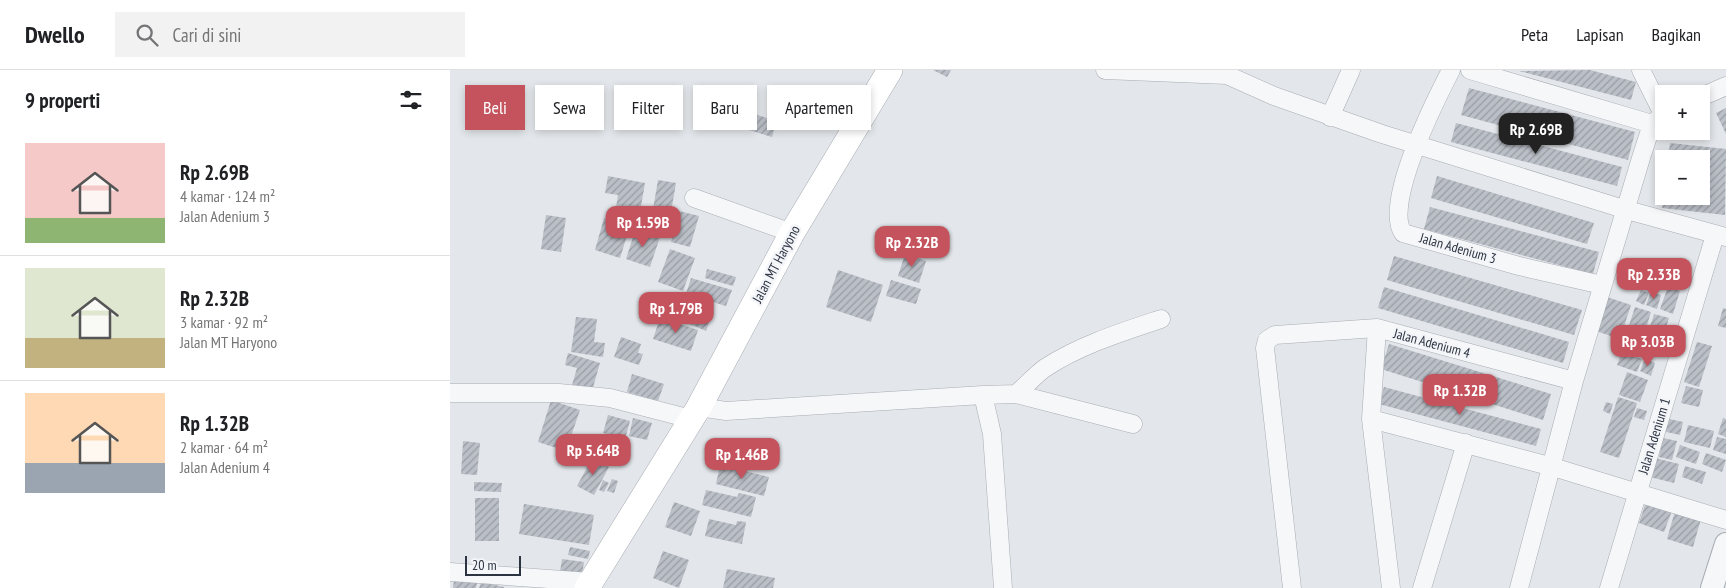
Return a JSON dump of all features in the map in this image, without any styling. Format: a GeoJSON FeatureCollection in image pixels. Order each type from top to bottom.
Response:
{"type":"FeatureCollection","features":[{"type":"Feature","properties":{"kind":"main road","name":"Jalan MT Haryono"},"geometry":{"type":"LineString","coordinates":[[589,585],[695,413],[792,233],[890,70]]}},
{"type":"Feature","properties":{"kind":"street"},"geometry":{"type":"LineString","coordinates":[[1106,70],[1227,73],[1274,96],[1417,145],[1627,210],[1721,236]]}},
{"type":"Feature","properties":{"kind":"street"},"geometry":{"type":"LineString","coordinates":[[1324,114],[1351,70]]}},
{"type":"Feature","properties":{"kind":"street"},"geometry":{"type":"LineString","coordinates":[[1417,145],[1451,70]]}},
{"type":"Feature","properties":{"kind":"street"},"geometry":{"type":"LineString","coordinates":[[1470,70],[1655,116]]}},
{"type":"Feature","properties":{"kind":"street"},"geometry":{"type":"LineString","coordinates":[[1641,70],[1655,105]]}},
{"type":"Feature","properties":{"kind":"street"},"geometry":{"type":"LineString","coordinates":[[1710,93],[1726,86]]}},
{"type":"Feature","properties":{"kind":"street"},"geometry":{"type":"LineString","coordinates":[[1519,588],[1553,467],[1574,381],[1602,286],[1655,131]]}},
{"type":"Feature","properties":{"kind":"street","name":"Jalan Adenium 3"},"geometry":{"type":"LineString","coordinates":[[1417,145],[1404,176],[1398,220],[1403,232],[1519,266],[1602,286]]}},
{"type":"Feature","properties":{"kind":"street"},"geometry":{"type":"LineString","coordinates":[[694,198],[792,233]]}},
{"type":"Feature","properties":{"kind":"street","name":"Jalan Adenium 1"},"geometry":{"type":"LineString","coordinates":[[1609,588],[1637,494],[1721,236]]}},
{"type":"Feature","properties":{"kind":"street"},"geometry":{"type":"LineString","coordinates":[[1016,394],[1044,368],[1076,351],[1118,333],[1161,319]]}},
{"type":"Feature","properties":{"kind":"street"},"geometry":{"type":"LineString","coordinates":[[1377,328],[1372,419],[1390,588]]}},
{"type":"Feature","properties":{"kind":"street","name":"Jalan Adenium 4"},"geometry":{"type":"LineString","coordinates":[[1292,588],[1265,348],[1266,340],[1275,335],[1377,328],[1574,381]]}},
{"type":"Feature","properties":{"kind":"street"},"geometry":{"type":"LineString","coordinates":[[450,393],[559,393],[610,398],[695,413],[983,394],[1016,394],[1133,424]]}},
{"type":"Feature","properties":{"kind":"street"},"geometry":{"type":"LineString","coordinates":[[983,394],[992,434],[1003,588]]}},
{"type":"Feature","properties":{"kind":"street"},"geometry":{"type":"LineString","coordinates":[[1372,419],[1553,467],[1726,520]]}},
{"type":"Feature","properties":{"kind":"street"},"geometry":{"type":"LineString","coordinates":[[1422,588],[1466,443]]}},
{"type":"Feature","properties":{"kind":"street"},"geometry":{"type":"LineString","coordinates":[[1712,588],[1726,544]]}},
{"type":"Feature","properties":{"kind":"street"},"geometry":{"type":"LineString","coordinates":[[450,572],[589,585]]}},
{"type":"Feature","properties":{"kind":"building"},"geometry":{"type":"Polygon","coordinates":[[[933,70],[951,70],[947,77],[933,70]]]}},
{"type":"Feature","properties":{"kind":"building"},"geometry":{"type":"Polygon","coordinates":[[[1590,70],[1636,82],[1631,100],[1519,71],[1590,70]]]}},
{"type":"Feature","properties":{"kind":"building"},"geometry":{"type":"Polygon","coordinates":[[[1469,88],[1635,132],[1628,160],[1461,115],[1469,88]]]}},
{"type":"Feature","properties":{"kind":"building"},"geometry":{"type":"Polygon","coordinates":[[[1726,108],[1726,134],[1716,113],[1726,108]]]}},
{"type":"Feature","properties":{"kind":"building"},"geometry":{"type":"Polygon","coordinates":[[[757,115],[767,118],[767,130],[774,130],[772,137],[749,130],[757,130],[757,115]]]}},
{"type":"Feature","properties":{"kind":"building"},"geometry":{"type":"Polygon","coordinates":[[[1456,123],[1622,167],[1617,186],[1451,142],[1456,123]]]}},
{"type":"Feature","properties":{"kind":"building"},"geometry":{"type":"Polygon","coordinates":[[[1670,143],[1726,149],[1725,215],[1662,208],[1662,205],[1710,205],[1710,150],[1669,150],[1670,143]]]}},
{"type":"Feature","properties":{"kind":"building"},"geometry":{"type":"Polygon","coordinates":[[[608,176],[645,183],[639,218],[615,214],[618,195],[605,193],[608,176]]]}},
{"type":"Feature","properties":{"kind":"building"},"geometry":{"type":"Polygon","coordinates":[[[1437,176],[1594,223],[1587,244],[1431,198],[1437,176]]]}},
{"type":"Feature","properties":{"kind":"building"},"geometry":{"type":"Polygon","coordinates":[[[658,180],[676,183],[669,224],[651,221],[658,180]]]}},
{"type":"Feature","properties":{"kind":"building"},"geometry":{"type":"Polygon","coordinates":[[[1430,207],[1599,252],[1593,274],[1424,229],[1430,207]]]}},
{"type":"Feature","properties":{"kind":"building"},"geometry":{"type":"Polygon","coordinates":[[[679,211],[699,216],[690,247],[671,242],[679,211]]]}},
{"type":"Feature","properties":{"kind":"building"},"geometry":{"type":"Polygon","coordinates":[[[546,215],[566,218],[561,252],[541,249],[546,215]]]}},
{"type":"Feature","properties":{"kind":"building"},"geometry":{"type":"Polygon","coordinates":[[[604,218],[630,226],[620,258],[595,250],[604,218]]]}},
{"type":"Feature","properties":{"kind":"building"},"geometry":{"type":"Polygon","coordinates":[[[636,228],[660,237],[650,267],[626,259],[636,228]]]}},
{"type":"Feature","properties":{"kind":"building"},"geometry":{"type":"Polygon","coordinates":[[[902,233],[929,241],[924,256],[897,249],[902,233]]]}},
{"type":"Feature","properties":{"kind":"building"},"geometry":{"type":"Polygon","coordinates":[[[670,249],[695,258],[683,291],[658,282],[670,249]]]}},
{"type":"Feature","properties":{"kind":"building"},"geometry":{"type":"Polygon","coordinates":[[[905,254],[926,261],[919,283],[898,276],[905,254]]]}},
{"type":"Feature","properties":{"kind":"building"},"geometry":{"type":"Polygon","coordinates":[[[1394,256],[1582,310],[1574,335],[1387,280],[1394,256]]]}},
{"type":"Feature","properties":{"kind":"building"},"geometry":{"type":"Polygon","coordinates":[[[707,269],[736,277],[733,286],[705,278],[707,269]]]}},
{"type":"Feature","properties":{"kind":"building"},"geometry":{"type":"Polygon","coordinates":[[[838,270],[883,285],[871,322],[826,307],[838,270]]]}},
{"type":"Feature","properties":{"kind":"building"},"geometry":{"type":"Polygon","coordinates":[[[691,278],[732,290],[726,306],[686,294],[691,278]]]}},
{"type":"Feature","properties":{"kind":"building"},"geometry":{"type":"Polygon","coordinates":[[[891,280],[921,289],[916,304],[886,296],[891,280]]]}},
{"type":"Feature","properties":{"kind":"building"},"geometry":{"type":"Polygon","coordinates":[[[1384,287],[1569,342],[1563,363],[1378,308],[1384,287]]]}},
{"type":"Feature","properties":{"kind":"building"},"geometry":{"type":"Polygon","coordinates":[[[1668,287],[1680,291],[1673,314],[1660,309],[1668,287]]]}},
{"type":"Feature","properties":{"kind":"building"},"geometry":{"type":"Polygon","coordinates":[[[1641,290],[1649,293],[1644,305],[1636,301],[1641,290]]]}},
{"type":"Feature","properties":{"kind":"building"},"geometry":{"type":"Polygon","coordinates":[[[1651,292],[1661,295],[1657,309],[1646,305],[1651,292]]]}},
{"type":"Feature","properties":{"kind":"building"},"geometry":{"type":"Polygon","coordinates":[[[1607,297],[1631,305],[1620,339],[1596,331],[1607,297]]]}},
{"type":"Feature","properties":{"kind":"building"},"geometry":{"type":"Polygon","coordinates":[[[681,305],[711,317],[706,331],[676,318],[681,305]]]}},
{"type":"Feature","properties":{"kind":"building"},"geometry":{"type":"Polygon","coordinates":[[[1635,307],[1651,312],[1639,352],[1622,347],[1635,307]]]}},
{"type":"Feature","properties":{"kind":"building"},"geometry":{"type":"Polygon","coordinates":[[[1723,308],[1726,309],[1726,328],[1718,326],[1723,308]]]}},
{"type":"Feature","properties":{"kind":"building"},"geometry":{"type":"Polygon","coordinates":[[[1654,314],[1669,318],[1662,341],[1647,337],[1654,314]]]}},
{"type":"Feature","properties":{"kind":"building"},"geometry":{"type":"Polygon","coordinates":[[[576,317],[597,319],[594,342],[605,343],[603,357],[571,352],[576,317]]]}},
{"type":"Feature","properties":{"kind":"building"},"geometry":{"type":"Polygon","coordinates":[[[660,318],[698,330],[691,351],[653,339],[660,318]]]}},
{"type":"Feature","properties":{"kind":"building"},"geometry":{"type":"Polygon","coordinates":[[[621,337],[641,344],[638,353],[643,354],[639,365],[614,357],[621,337]]]}},
{"type":"Feature","properties":{"kind":"building"},"geometry":{"type":"Polygon","coordinates":[[[1645,341],[1658,345],[1655,356],[1642,352],[1645,341]]]}},
{"type":"Feature","properties":{"kind":"building"},"geometry":{"type":"Polygon","coordinates":[[[1697,342],[1712,346],[1699,387],[1684,382],[1697,342]]]}},
{"type":"Feature","properties":{"kind":"building"},"geometry":{"type":"Polygon","coordinates":[[[1389,344],[1551,394],[1543,420],[1381,369],[1389,344]]]}},
{"type":"Feature","properties":{"kind":"building"},"geometry":{"type":"Polygon","coordinates":[[[1622,352],[1642,359],[1637,372],[1617,365],[1622,352]]]}},
{"type":"Feature","properties":{"kind":"building"},"geometry":{"type":"Polygon","coordinates":[[[568,353],[600,363],[592,391],[572,385],[577,368],[565,365],[568,353]]]}},
{"type":"Feature","properties":{"kind":"building"},"geometry":{"type":"Polygon","coordinates":[[[1645,359],[1655,363],[1651,376],[1640,371],[1645,359]]]}},
{"type":"Feature","properties":{"kind":"building"},"geometry":{"type":"Polygon","coordinates":[[[1627,372],[1648,380],[1640,402],[1619,395],[1627,372]]]}},
{"type":"Feature","properties":{"kind":"building"},"geometry":{"type":"Polygon","coordinates":[[[632,374],[664,384],[658,401],[627,392],[632,374]]]}},
{"type":"Feature","properties":{"kind":"building"},"geometry":{"type":"Polygon","coordinates":[[[1686,386],[1703,390],[1699,407],[1681,403],[1686,386]]]}},
{"type":"Feature","properties":{"kind":"building"},"geometry":{"type":"Polygon","coordinates":[[[1384,387],[1541,429],[1536,446],[1379,404],[1384,387]]]}},
{"type":"Feature","properties":{"kind":"building"},"geometry":{"type":"Polygon","coordinates":[[[1618,397],[1637,403],[1619,458],[1600,452],[1618,397]]]}},
{"type":"Feature","properties":{"kind":"building"},"geometry":{"type":"Polygon","coordinates":[[[551,400],[580,410],[566,451],[538,442],[551,400]]]}},
{"type":"Feature","properties":{"kind":"building"},"geometry":{"type":"Polygon","coordinates":[[[1606,402],[1613,404],[1610,414],[1603,411],[1606,402]]]}},
{"type":"Feature","properties":{"kind":"building"},"geometry":{"type":"Polygon","coordinates":[[[1637,408],[1647,411],[1644,420],[1634,417],[1637,408]]]}},
{"type":"Feature","properties":{"kind":"building"},"geometry":{"type":"Polygon","coordinates":[[[608,415],[630,421],[625,439],[603,433],[608,415]]]}},
{"type":"Feature","properties":{"kind":"building"},"geometry":{"type":"Polygon","coordinates":[[[633,418],[652,423],[647,440],[629,436],[633,418]]]}},
{"type":"Feature","properties":{"kind":"building"},"geometry":{"type":"Polygon","coordinates":[[[1665,418],[1683,422],[1680,435],[1662,431],[1665,418]]]}},
{"type":"Feature","properties":{"kind":"building"},"geometry":{"type":"Polygon","coordinates":[[[1723,418],[1726,419],[1726,437],[1718,434],[1723,418]]]}},
{"type":"Feature","properties":{"kind":"building"},"geometry":{"type":"Polygon","coordinates":[[[1688,425],[1714,431],[1710,448],[1684,442],[1688,425]]]}},
{"type":"Feature","properties":{"kind":"building"},"geometry":{"type":"Polygon","coordinates":[[[1717,437],[1726,439],[1726,454],[1713,450],[1717,437]]]}},
{"type":"Feature","properties":{"kind":"building"},"geometry":{"type":"Polygon","coordinates":[[[1663,438],[1677,441],[1672,460],[1659,457],[1663,438]]]}},
{"type":"Feature","properties":{"kind":"building"},"geometry":{"type":"Polygon","coordinates":[[[463,441],[480,443],[477,475],[461,474],[463,441]]]}},
{"type":"Feature","properties":{"kind":"building"},"geometry":{"type":"Polygon","coordinates":[[[1680,445],[1700,452],[1696,464],[1676,457],[1680,445]]]}},
{"type":"Feature","properties":{"kind":"building"},"geometry":{"type":"Polygon","coordinates":[[[1706,453],[1726,460],[1722,472],[1702,464],[1706,453]]]}},
{"type":"Feature","properties":{"kind":"building"},"geometry":{"type":"Polygon","coordinates":[[[1651,457],[1679,464],[1674,483],[1646,476],[1651,457]]]}},
{"type":"Feature","properties":{"kind":"building"},"geometry":{"type":"Polygon","coordinates":[[[592,458],[609,467],[594,495],[577,486],[592,458]]]}},
{"type":"Feature","properties":{"kind":"building"},"geometry":{"type":"Polygon","coordinates":[[[720,465],[769,477],[764,496],[716,484],[720,465]]]}},
{"type":"Feature","properties":{"kind":"building"},"geometry":{"type":"Polygon","coordinates":[[[1685,466],[1706,472],[1702,484],[1682,477],[1685,466]]]}},
{"type":"Feature","properties":{"kind":"building"},"geometry":{"type":"Polygon","coordinates":[[[612,479],[618,481],[614,493],[607,491],[612,479]]]}},
{"type":"Feature","properties":{"kind":"building"},"geometry":{"type":"Polygon","coordinates":[[[603,480],[609,483],[604,492],[599,490],[603,480]]]}},
{"type":"Feature","properties":{"kind":"building"},"geometry":{"type":"Polygon","coordinates":[[[474,482],[502,483],[501,492],[474,491],[474,482]]]}},
{"type":"Feature","properties":{"kind":"building"},"geometry":{"type":"Polygon","coordinates":[[[706,490],[737,497],[739,493],[756,497],[751,517],[702,505],[706,490]]]}},
{"type":"Feature","properties":{"kind":"building"},"geometry":{"type":"Polygon","coordinates":[[[475,498],[499,498],[499,541],[475,541],[475,498]]]}},
{"type":"Feature","properties":{"kind":"building"},"geometry":{"type":"Polygon","coordinates":[[[674,502],[700,511],[691,536],[665,527],[674,502]]]}},
{"type":"Feature","properties":{"kind":"building"},"geometry":{"type":"Polygon","coordinates":[[[1646,502],[1672,511],[1664,532],[1639,523],[1646,502]]]}},
{"type":"Feature","properties":{"kind":"building"},"geometry":{"type":"Polygon","coordinates":[[[524,504],[594,515],[589,545],[519,534],[524,504]]]}},
{"type":"Feature","properties":{"kind":"building"},"geometry":{"type":"Polygon","coordinates":[[[1675,511],[1701,519],[1693,547],[1667,539],[1675,511]]]}},
{"type":"Feature","properties":{"kind":"building"},"geometry":{"type":"Polygon","coordinates":[[[709,519],[736,525],[737,521],[746,522],[742,544],[705,536],[709,519]]]}},
{"type":"Feature","properties":{"kind":"building"},"geometry":{"type":"Polygon","coordinates":[[[570,547],[590,551],[588,559],[568,555],[570,547]]]}},
{"type":"Feature","properties":{"kind":"building"},"geometry":{"type":"Polygon","coordinates":[[[663,551],[689,560],[679,588],[653,578],[663,551]]]}},
{"type":"Feature","properties":{"kind":"building"},"geometry":{"type":"Polygon","coordinates":[[[562,559],[584,562],[582,575],[560,572],[562,559]]]}},
{"type":"Feature","properties":{"kind":"building"},"geometry":{"type":"Polygon","coordinates":[[[727,569],[775,578],[773,588],[723,588],[727,569]]]}},
{"type":"Feature","properties":{"kind":"building"},"geometry":{"type":"Polygon","coordinates":[[[454,579],[477,583],[476,588],[453,588],[454,579]]]}},
{"type":"Feature","properties":{"kind":"building"},"geometry":{"type":"Polygon","coordinates":[[[481,582],[504,587],[504,588],[479,588],[481,582]]]}}]}
